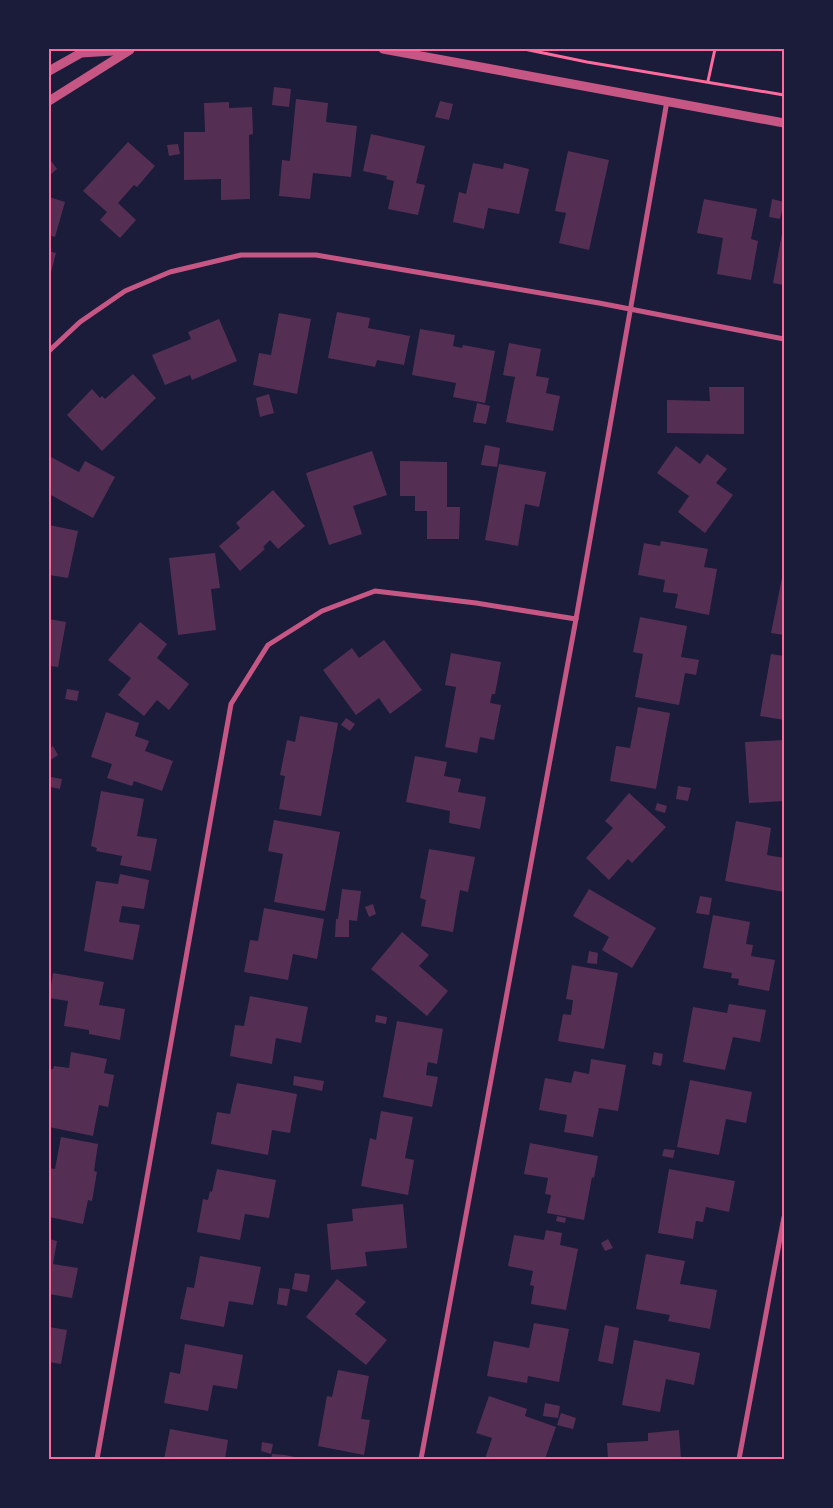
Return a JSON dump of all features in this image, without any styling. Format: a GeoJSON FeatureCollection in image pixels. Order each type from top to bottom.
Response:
{"type":"FeatureCollection","features":[{"type":"Feature","properties":{"kind":"street"},"geometry":{"type":"LineString","coordinates":[[51,69],[81,53],[133,49]]}},
{"type":"Feature","properties":{"kind":"street"},"geometry":{"type":"LineString","coordinates":[[49,101],[133,49]]}},
{"type":"Feature","properties":{"kind":"street"},"geometry":{"type":"LineString","coordinates":[[383,49],[784,123]]}},
{"type":"Feature","properties":{"kind":"street"},"geometry":{"type":"LineString","coordinates":[[421,1459],[576,619],[667,101]]}},
{"type":"Feature","properties":{"kind":"street"},"geometry":{"type":"LineString","coordinates":[[49,351],[80,322],[125,291],[170,272],[241,255],[316,255],[631,309],[784,338]]}},
{"type":"Feature","properties":{"kind":"street"},"geometry":{"type":"LineString","coordinates":[[97,1459],[231,704],[268,645],[322,611],[375,591],[476,603],[576,619]]}},
{"type":"Feature","properties":{"kind":"street"},"geometry":{"type":"LineString","coordinates":[[739,1459],[784,1218]]}},
{"type":"Feature","properties":{"kind":"path"},"geometry":{"type":"LineString","coordinates":[[524,49],[587,62],[784,95]]}},
{"type":"Feature","properties":{"kind":"path"},"geometry":{"type":"LineString","coordinates":[[708,81],[715,49]]}},
{"type":"Feature","properties":{"kind":"building"},"geometry":{"type":"Polygon","coordinates":[[[274,87],[291,89],[289,107],[272,105],[274,87]]]}},
{"type":"Feature","properties":{"kind":"building"},"geometry":{"type":"Polygon","coordinates":[[[296,99],[328,103],[326,122],[357,126],[351,177],[313,173],[310,199],[279,196],[282,160],[290,161],[296,99]]]}},
{"type":"Feature","properties":{"kind":"building"},"geometry":{"type":"Polygon","coordinates":[[[440,101],[453,104],[449,120],[435,117],[440,101]]]}},
{"type":"Feature","properties":{"kind":"building"},"geometry":{"type":"Polygon","coordinates":[[[229,102],[229,108],[252,107],[253,134],[249,135],[250,199],[221,200],[221,179],[184,180],[184,132],[205,132],[204,103],[229,102]]]}},
{"type":"Feature","properties":{"kind":"building"},"geometry":{"type":"Polygon","coordinates":[[[371,134],[425,146],[416,183],[425,185],[418,215],[388,209],[394,181],[386,179],[387,176],[363,171],[371,134]]]}},
{"type":"Feature","properties":{"kind":"building"},"geometry":{"type":"Polygon","coordinates":[[[128,142],[155,166],[137,187],[134,185],[118,203],[136,220],[120,238],[100,220],[107,212],[83,191],[128,142]]]}},
{"type":"Feature","properties":{"kind":"building"},"geometry":{"type":"Polygon","coordinates":[[[178,144],[180,154],[169,156],[167,145],[178,144]]]}},
{"type":"Feature","properties":{"kind":"building"},"geometry":{"type":"Polygon","coordinates":[[[568,151],[609,160],[589,250],[559,243],[566,213],[555,211],[568,151]]]}},
{"type":"Feature","properties":{"kind":"building"},"geometry":{"type":"Polygon","coordinates":[[[49,158],[57,169],[49,176],[49,158]]]}},
{"type":"Feature","properties":{"kind":"building"},"geometry":{"type":"Polygon","coordinates":[[[473,163],[503,169],[504,163],[529,169],[519,214],[488,208],[484,229],[453,222],[459,192],[466,194],[473,163]]]}},
{"type":"Feature","properties":{"kind":"building"},"geometry":{"type":"Polygon","coordinates":[[[49,197],[65,202],[55,237],[49,235],[49,197]]]}},
{"type":"Feature","properties":{"kind":"building"},"geometry":{"type":"Polygon","coordinates":[[[704,199],[757,209],[751,239],[758,241],[751,280],[717,274],[723,238],[697,233],[704,199]]]}},
{"type":"Feature","properties":{"kind":"building"},"geometry":{"type":"Polygon","coordinates":[[[772,199],[784,202],[780,219],[769,217],[772,199]]]}},
{"type":"Feature","properties":{"kind":"building"},"geometry":{"type":"Polygon","coordinates":[[[784,229],[784,285],[773,283],[784,229]]]}},
{"type":"Feature","properties":{"kind":"building"},"geometry":{"type":"Polygon","coordinates":[[[49,251],[56,253],[49,280],[49,251]]]}},
{"type":"Feature","properties":{"kind":"building"},"geometry":{"type":"Polygon","coordinates":[[[337,312],[370,318],[368,328],[410,336],[404,365],[377,360],[375,367],[328,358],[337,312]]]}},
{"type":"Feature","properties":{"kind":"building"},"geometry":{"type":"Polygon","coordinates":[[[279,313],[311,319],[297,394],[253,385],[259,353],[271,355],[279,313]]]}},
{"type":"Feature","properties":{"kind":"building"},"geometry":{"type":"Polygon","coordinates":[[[219,319],[237,361],[192,380],[190,375],[165,385],[152,355],[191,339],[188,332],[219,319]]]}},
{"type":"Feature","properties":{"kind":"building"},"geometry":{"type":"Polygon","coordinates":[[[420,329],[455,335],[453,346],[462,348],[463,345],[495,351],[485,403],[453,397],[456,383],[412,375],[420,329]]]}},
{"type":"Feature","properties":{"kind":"building"},"geometry":{"type":"Polygon","coordinates":[[[509,343],[541,349],[536,376],[549,378],[546,393],[560,396],[553,431],[506,422],[515,377],[503,375],[509,343]]]}},
{"type":"Feature","properties":{"kind":"building"},"geometry":{"type":"Polygon","coordinates":[[[133,374],[156,398],[102,451],[67,415],[92,389],[100,398],[102,396],[105,399],[133,374]]]}},
{"type":"Feature","properties":{"kind":"building"},"geometry":{"type":"Polygon","coordinates":[[[709,387],[744,387],[744,434],[667,433],[667,400],[710,401],[709,387]]]}},
{"type":"Feature","properties":{"kind":"building"},"geometry":{"type":"Polygon","coordinates":[[[269,394],[274,413],[260,417],[256,398],[269,394]]]}},
{"type":"Feature","properties":{"kind":"building"},"geometry":{"type":"Polygon","coordinates":[[[477,403],[490,406],[486,424],[473,422],[477,403]]]}},
{"type":"Feature","properties":{"kind":"building"},"geometry":{"type":"Polygon","coordinates":[[[485,445],[500,448],[497,467],[481,465],[485,445]]]}},
{"type":"Feature","properties":{"kind":"building"},"geometry":{"type":"Polygon","coordinates":[[[676,446],[700,464],[707,454],[727,469],[716,483],[733,495],[705,533],[678,512],[689,496],[657,473],[676,446]]]}},
{"type":"Feature","properties":{"kind":"building"},"geometry":{"type":"Polygon","coordinates":[[[372,451],[387,495],[353,506],[362,534],[329,545],[306,473],[372,451]]]}},
{"type":"Feature","properties":{"kind":"building"},"geometry":{"type":"Polygon","coordinates":[[[49,456],[79,472],[85,461],[115,477],[93,518],[49,494],[49,456]]]}},
{"type":"Feature","properties":{"kind":"building"},"geometry":{"type":"Polygon","coordinates":[[[400,461],[447,462],[447,507],[460,507],[459,539],[427,539],[427,511],[415,511],[415,496],[400,496],[400,461]]]}},
{"type":"Feature","properties":{"kind":"building"},"geometry":{"type":"Polygon","coordinates":[[[499,464],[546,472],[539,507],[525,504],[518,546],[485,540],[499,464]]]}},
{"type":"Feature","properties":{"kind":"building"},"geometry":{"type":"Polygon","coordinates":[[[273,490],[305,526],[278,549],[270,540],[263,547],[265,549],[240,571],[219,546],[240,528],[236,523],[273,490]]]}},
{"type":"Feature","properties":{"kind":"building"},"geometry":{"type":"Polygon","coordinates":[[[49,525],[78,531],[68,578],[49,575],[49,525]]]}},
{"type":"Feature","properties":{"kind":"building"},"geometry":{"type":"Polygon","coordinates":[[[661,541],[708,549],[704,567],[717,569],[709,615],[675,608],[678,594],[663,592],[665,580],[638,575],[644,543],[660,546],[661,541]]]}},
{"type":"Feature","properties":{"kind":"building"},"geometry":{"type":"Polygon","coordinates":[[[215,553],[220,588],[211,589],[216,630],[178,635],[169,558],[215,553]]]}},
{"type":"Feature","properties":{"kind":"building"},"geometry":{"type":"Polygon","coordinates":[[[784,573],[784,635],[771,633],[784,573]]]}},
{"type":"Feature","properties":{"kind":"building"},"geometry":{"type":"Polygon","coordinates":[[[640,617],[687,626],[681,657],[699,660],[696,675],[685,673],[679,705],[635,697],[643,654],[633,652],[640,617]]]}},
{"type":"Feature","properties":{"kind":"building"},"geometry":{"type":"Polygon","coordinates":[[[49,619],[66,622],[58,667],[49,666],[49,619]]]}},
{"type":"Feature","properties":{"kind":"building"},"geometry":{"type":"Polygon","coordinates":[[[140,622],[167,644],[157,658],[189,684],[169,710],[157,700],[144,716],[118,695],[131,678],[108,660],[140,622]]]}},
{"type":"Feature","properties":{"kind":"building"},"geometry":{"type":"Polygon","coordinates":[[[384,640],[422,690],[390,714],[379,698],[356,715],[323,670],[352,648],[359,658],[384,640]]]}},
{"type":"Feature","properties":{"kind":"building"},"geometry":{"type":"Polygon","coordinates":[[[451,653],[501,662],[495,694],[492,694],[490,703],[501,705],[494,740],[480,737],[477,753],[445,747],[456,687],[445,685],[451,653]]]}},
{"type":"Feature","properties":{"kind":"building"},"geometry":{"type":"Polygon","coordinates":[[[771,654],[784,656],[784,720],[760,716],[771,654]]]}},
{"type":"Feature","properties":{"kind":"building"},"geometry":{"type":"Polygon","coordinates":[[[67,689],[79,691],[77,701],[65,699],[67,689]]]}},
{"type":"Feature","properties":{"kind":"building"},"geometry":{"type":"Polygon","coordinates":[[[638,707],[670,713],[656,789],[610,781],[616,746],[630,748],[638,707]]]}},
{"type":"Feature","properties":{"kind":"building"},"geometry":{"type":"Polygon","coordinates":[[[106,712],[139,723],[135,736],[149,741],[145,751],[173,761],[162,791],[134,781],[132,786],[107,778],[112,764],[91,757],[106,712]]]}},
{"type":"Feature","properties":{"kind":"building"},"geometry":{"type":"Polygon","coordinates":[[[300,716],[338,723],[321,816],[279,809],[285,776],[280,775],[287,740],[295,742],[300,716]]]}},
{"type":"Feature","properties":{"kind":"building"},"geometry":{"type":"Polygon","coordinates":[[[346,718],[355,724],[350,731],[341,725],[346,718]]]}},
{"type":"Feature","properties":{"kind":"building"},"geometry":{"type":"Polygon","coordinates":[[[784,740],[784,801],[749,803],[745,742],[784,740]]]}},
{"type":"Feature","properties":{"kind":"building"},"geometry":{"type":"Polygon","coordinates":[[[53,746],[58,755],[49,761],[49,749],[53,746]]]}},
{"type":"Feature","properties":{"kind":"building"},"geometry":{"type":"Polygon","coordinates":[[[415,756],[447,762],[444,776],[461,779],[458,792],[486,797],[480,829],[449,823],[450,811],[406,802],[415,756]]]}},
{"type":"Feature","properties":{"kind":"building"},"geometry":{"type":"Polygon","coordinates":[[[51,777],[62,779],[60,789],[50,787],[51,777]]]}},
{"type":"Feature","properties":{"kind":"building"},"geometry":{"type":"Polygon","coordinates":[[[678,786],[691,788],[688,801],[676,799],[678,786]]]}},
{"type":"Feature","properties":{"kind":"building"},"geometry":{"type":"Polygon","coordinates":[[[101,791],[144,799],[137,836],[157,839],[151,871],[120,865],[122,856],[96,851],[97,848],[91,846],[101,791]]]}},
{"type":"Feature","properties":{"kind":"building"},"geometry":{"type":"Polygon","coordinates":[[[629,793],[666,827],[632,863],[628,859],[609,880],[586,858],[613,828],[605,821],[629,793]]]}},
{"type":"Feature","properties":{"kind":"building"},"geometry":{"type":"Polygon","coordinates":[[[657,803],[667,806],[665,813],[655,810],[657,803]]]}},
{"type":"Feature","properties":{"kind":"building"},"geometry":{"type":"Polygon","coordinates":[[[274,820],[340,832],[325,911],[274,902],[283,854],[268,851],[274,820]]]}},
{"type":"Feature","properties":{"kind":"building"},"geometry":{"type":"Polygon","coordinates":[[[736,821],[771,828],[767,855],[784,858],[784,892],[725,881],[736,821]]]}},
{"type":"Feature","properties":{"kind":"building"},"geometry":{"type":"Polygon","coordinates":[[[429,849],[475,857],[468,892],[460,890],[453,932],[421,926],[426,900],[420,898],[429,849]]]}},
{"type":"Feature","properties":{"kind":"building"},"geometry":{"type":"Polygon","coordinates":[[[120,874],[149,880],[144,909],[122,906],[119,922],[140,925],[133,960],[84,951],[96,881],[118,884],[120,874]]]}},
{"type":"Feature","properties":{"kind":"building"},"geometry":{"type":"Polygon","coordinates":[[[342,889],[361,891],[357,921],[349,920],[349,937],[335,937],[336,919],[338,919],[342,889]]]}},
{"type":"Feature","properties":{"kind":"building"},"geometry":{"type":"Polygon","coordinates":[[[589,889],[656,928],[632,968],[602,950],[609,937],[573,916],[589,889]]]}},
{"type":"Feature","properties":{"kind":"building"},"geometry":{"type":"Polygon","coordinates":[[[700,896],[712,898],[709,915],[696,913],[700,896]]]}},
{"type":"Feature","properties":{"kind":"building"},"geometry":{"type":"Polygon","coordinates":[[[373,904],[376,914],[369,917],[365,907],[373,904]]]}},
{"type":"Feature","properties":{"kind":"building"},"geometry":{"type":"Polygon","coordinates":[[[264,908],[324,919],[317,959],[293,954],[288,980],[244,972],[250,940],[258,941],[264,908]]]}},
{"type":"Feature","properties":{"kind":"building"},"geometry":{"type":"Polygon","coordinates":[[[713,915],[750,922],[746,944],[753,945],[751,956],[775,960],[769,991],[738,985],[739,979],[731,978],[732,973],[703,968],[713,915]]]}},
{"type":"Feature","properties":{"kind":"building"},"geometry":{"type":"Polygon","coordinates":[[[402,932],[429,955],[419,966],[448,991],[427,1016],[371,969],[402,932]]]}},
{"type":"Feature","properties":{"kind":"building"},"geometry":{"type":"Polygon","coordinates":[[[589,951],[598,953],[597,964],[587,963],[589,951]]]}},
{"type":"Feature","properties":{"kind":"building"},"geometry":{"type":"Polygon","coordinates":[[[572,965],[618,973],[604,1049],[558,1041],[563,1014],[571,1015],[573,1000],[566,999],[572,965]]]}},
{"type":"Feature","properties":{"kind":"building"},"geometry":{"type":"Polygon","coordinates":[[[53,973],[104,982],[99,1005],[125,1009],[120,1040],[89,1034],[89,1030],[64,1026],[68,1001],[49,998],[53,973]]]}},
{"type":"Feature","properties":{"kind":"building"},"geometry":{"type":"Polygon","coordinates":[[[250,996],[308,1007],[301,1043],[276,1038],[272,1064],[230,1056],[235,1025],[244,1026],[250,996]]]}},
{"type":"Feature","properties":{"kind":"building"},"geometry":{"type":"Polygon","coordinates":[[[729,1004],[766,1010],[760,1042],[733,1037],[725,1070],[683,1062],[693,1007],[727,1013],[729,1004]]]}},
{"type":"Feature","properties":{"kind":"building"},"geometry":{"type":"Polygon","coordinates":[[[376,1015],[387,1017],[386,1024],[375,1022],[376,1015]]]}},
{"type":"Feature","properties":{"kind":"building"},"geometry":{"type":"Polygon","coordinates":[[[397,1021],[443,1029],[437,1064],[428,1062],[426,1075],[438,1077],[432,1107],[383,1097],[397,1021]]]}},
{"type":"Feature","properties":{"kind":"building"},"geometry":{"type":"Polygon","coordinates":[[[71,1052],[107,1059],[104,1073],[114,1075],[108,1107],[99,1105],[93,1136],[49,1127],[49,1069],[53,1069],[54,1066],[69,1068],[71,1052]]]}},
{"type":"Feature","properties":{"kind":"building"},"geometry":{"type":"Polygon","coordinates":[[[654,1052],[663,1054],[661,1066],[652,1064],[654,1052]]]}},
{"type":"Feature","properties":{"kind":"building"},"geometry":{"type":"Polygon","coordinates":[[[591,1059],[626,1065],[618,1111],[599,1108],[593,1137],[564,1132],[567,1115],[539,1110],[545,1078],[571,1083],[574,1071],[589,1074],[591,1059]]]}},
{"type":"Feature","properties":{"kind":"building"},"geometry":{"type":"Polygon","coordinates":[[[294,1076],[324,1081],[322,1091],[293,1085],[294,1076]]]}},
{"type":"Feature","properties":{"kind":"building"},"geometry":{"type":"Polygon","coordinates":[[[690,1080],[752,1092],[746,1123],[726,1119],[719,1155],[677,1147],[690,1080]]]}},
{"type":"Feature","properties":{"kind":"building"},"geometry":{"type":"Polygon","coordinates":[[[237,1083],[297,1094],[290,1133],[272,1130],[268,1155],[211,1144],[217,1112],[230,1114],[237,1083]]]}},
{"type":"Feature","properties":{"kind":"building"},"geometry":{"type":"Polygon","coordinates":[[[381,1111],[413,1117],[405,1158],[414,1160],[408,1195],[361,1186],[370,1138],[376,1140],[381,1111]]]}},
{"type":"Feature","properties":{"kind":"building"},"geometry":{"type":"Polygon","coordinates":[[[61,1137],[98,1144],[94,1171],[97,1172],[92,1201],[88,1200],[83,1224],[49,1217],[49,1168],[55,1169],[61,1137]]]}},
{"type":"Feature","properties":{"kind":"building"},"geometry":{"type":"Polygon","coordinates":[[[530,1143],[598,1156],[584,1220],[547,1213],[551,1195],[545,1194],[548,1178],[524,1174],[530,1143]]]}},
{"type":"Feature","properties":{"kind":"building"},"geometry":{"type":"Polygon","coordinates":[[[664,1149],[675,1150],[673,1158],[662,1156],[664,1149]]]}},
{"type":"Feature","properties":{"kind":"building"},"geometry":{"type":"Polygon","coordinates":[[[217,1169],[276,1180],[269,1218],[245,1214],[240,1240],[197,1232],[203,1199],[208,1200],[210,1191],[212,1192],[217,1169]]]}},
{"type":"Feature","properties":{"kind":"building"},"geometry":{"type":"Polygon","coordinates":[[[669,1169],[735,1181],[729,1212],[706,1207],[703,1222],[696,1221],[693,1239],[658,1233],[669,1169]]]}},
{"type":"Feature","properties":{"kind":"building"},"geometry":{"type":"Polygon","coordinates":[[[403,1204],[407,1248],[365,1252],[367,1266],[331,1270],[327,1224],[353,1221],[352,1209],[403,1204]]]}},
{"type":"Feature","properties":{"kind":"building"},"geometry":{"type":"Polygon","coordinates":[[[557,1216],[566,1218],[565,1223],[556,1221],[557,1216]]]}},
{"type":"Feature","properties":{"kind":"building"},"geometry":{"type":"Polygon","coordinates":[[[546,1230],[562,1233],[560,1245],[578,1249],[566,1310],[531,1304],[534,1286],[530,1285],[533,1271],[508,1266],[514,1235],[544,1240],[546,1230]]]}},
{"type":"Feature","properties":{"kind":"building"},"geometry":{"type":"Polygon","coordinates":[[[49,1239],[57,1241],[53,1264],[78,1268],[72,1298],[49,1294],[49,1239]]]}},
{"type":"Feature","properties":{"kind":"building"},"geometry":{"type":"Polygon","coordinates":[[[608,1239],[613,1248],[605,1251],[601,1243],[608,1239]]]}},
{"type":"Feature","properties":{"kind":"building"},"geometry":{"type":"Polygon","coordinates":[[[646,1254],[685,1261],[680,1284],[717,1290],[710,1329],[668,1321],[670,1315],[636,1309],[646,1254]]]}},
{"type":"Feature","properties":{"kind":"building"},"geometry":{"type":"Polygon","coordinates":[[[200,1256],[261,1267],[253,1305],[229,1301],[224,1327],[180,1319],[187,1287],[194,1288],[200,1256]]]}},
{"type":"Feature","properties":{"kind":"building"},"geometry":{"type":"Polygon","coordinates":[[[295,1273],[310,1275],[307,1292],[292,1289],[295,1273]]]}},
{"type":"Feature","properties":{"kind":"building"},"geometry":{"type":"Polygon","coordinates":[[[337,1279],[366,1302],[355,1314],[387,1340],[366,1365],[306,1317],[337,1279]]]}},
{"type":"Feature","properties":{"kind":"building"},"geometry":{"type":"Polygon","coordinates":[[[279,1288],[290,1289],[287,1306],[277,1304],[279,1288]]]}},
{"type":"Feature","properties":{"kind":"building"},"geometry":{"type":"Polygon","coordinates":[[[534,1323],[569,1329],[559,1382],[528,1376],[527,1383],[487,1376],[494,1341],[529,1348],[534,1323]]]}},
{"type":"Feature","properties":{"kind":"building"},"geometry":{"type":"Polygon","coordinates":[[[605,1325],[619,1328],[613,1364],[598,1361],[605,1325]]]}},
{"type":"Feature","properties":{"kind":"building"},"geometry":{"type":"Polygon","coordinates":[[[49,1327],[67,1330],[61,1364],[49,1362],[49,1327]]]}},
{"type":"Feature","properties":{"kind":"building"},"geometry":{"type":"Polygon","coordinates":[[[634,1340],[700,1353],[694,1385],[666,1379],[660,1412],[622,1405],[634,1340]]]}},
{"type":"Feature","properties":{"kind":"building"},"geometry":{"type":"Polygon","coordinates":[[[185,1344],[243,1355],[237,1389],[213,1385],[208,1411],[164,1403],[170,1372],[180,1374],[185,1344]]]}},
{"type":"Feature","properties":{"kind":"building"},"geometry":{"type":"Polygon","coordinates":[[[338,1370],[369,1376],[361,1419],[370,1420],[364,1455],[318,1446],[327,1396],[332,1397],[338,1370]]]}},
{"type":"Feature","properties":{"kind":"building"},"geometry":{"type":"Polygon","coordinates":[[[489,1396],[527,1409],[525,1416],[556,1427],[545,1459],[485,1459],[492,1438],[476,1433],[489,1396]]]}},
{"type":"Feature","properties":{"kind":"building"},"geometry":{"type":"Polygon","coordinates":[[[545,1403],[560,1406],[558,1418],[543,1416],[545,1403]]]}},
{"type":"Feature","properties":{"kind":"building"},"geometry":{"type":"Polygon","coordinates":[[[561,1413],[576,1418],[573,1429],[557,1425],[561,1413]]]}},
{"type":"Feature","properties":{"kind":"building"},"geometry":{"type":"Polygon","coordinates":[[[170,1429],[228,1440],[225,1459],[164,1459],[170,1429]]]}},
{"type":"Feature","properties":{"kind":"building"},"geometry":{"type":"Polygon","coordinates":[[[679,1430],[681,1459],[608,1459],[607,1443],[648,1441],[648,1433],[679,1430]]]}},
{"type":"Feature","properties":{"kind":"building"},"geometry":{"type":"Polygon","coordinates":[[[262,1442],[273,1444],[271,1454],[261,1451],[262,1442]]]}},
{"type":"Feature","properties":{"kind":"building"},"geometry":{"type":"Polygon","coordinates":[[[272,1454],[285,1455],[304,1459],[271,1459],[272,1454]]]}}]}
